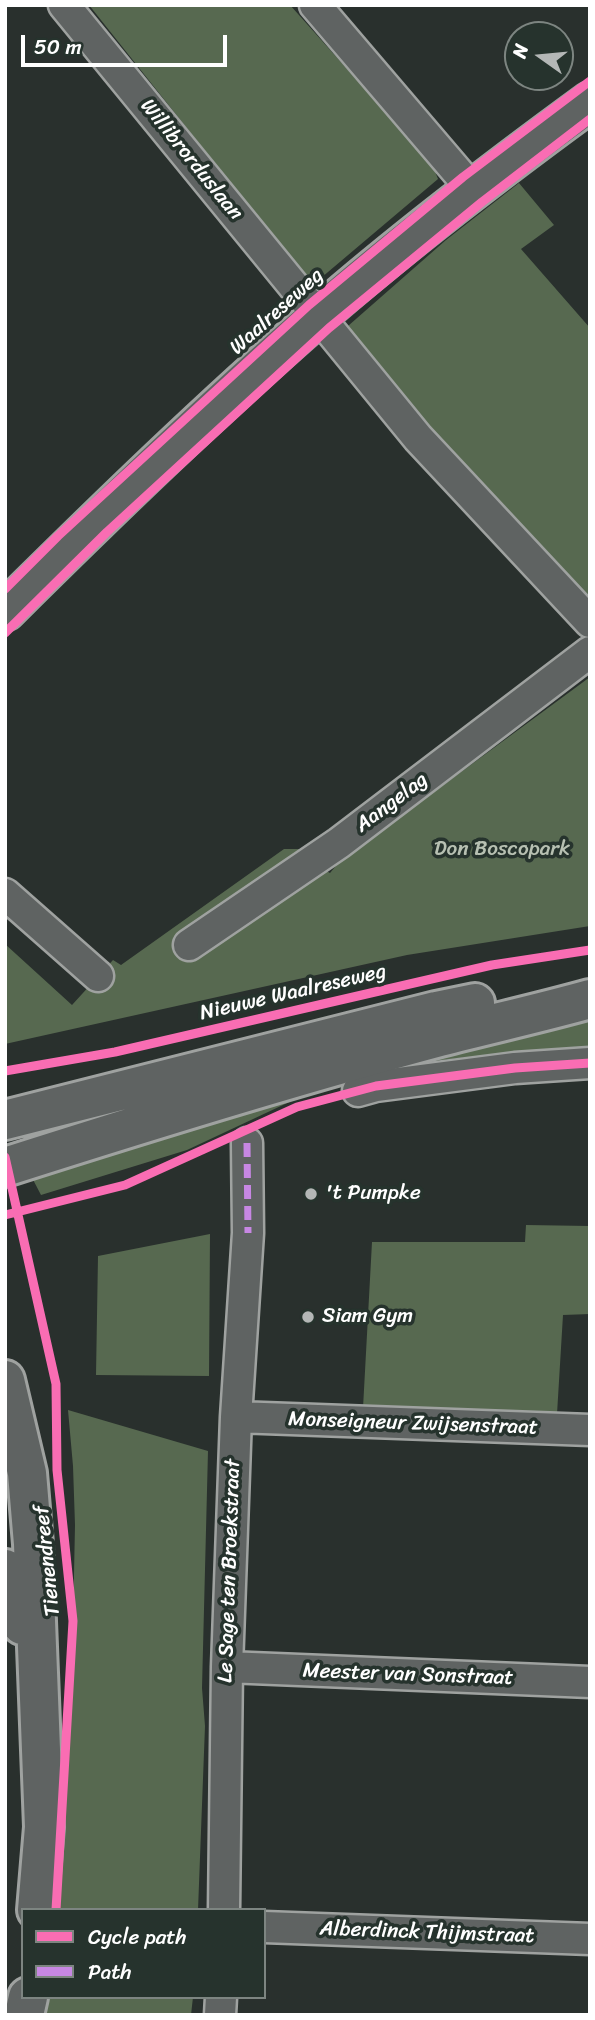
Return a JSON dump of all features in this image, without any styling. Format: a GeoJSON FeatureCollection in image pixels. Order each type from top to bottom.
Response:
{"type":"FeatureCollection","features":[{"type":"Feature","properties":{"kind":"street","name":"Willibrorduslaan"},"geometry":{"type":"LineString","coordinates":[[64,5],[318,316]]}},
{"type":"Feature","properties":{"kind":"street"},"geometry":{"type":"LineString","coordinates":[[315,5],[472,189]]}},
{"type":"Feature","properties":{"kind":"street","name":"Waalreseweg"},"geometry":{"type":"LineString","coordinates":[[5,611],[112,505],[318,316],[472,189],[590,102]]}},
{"type":"Feature","properties":{"kind":"street"},"geometry":{"type":"LineString","coordinates":[[318,316],[418,438],[590,622]]}},
{"type":"Feature","properties":{"kind":"street","name":"Aangelag"},"geometry":{"type":"LineString","coordinates":[[189,945],[339,843],[590,652]]}},
{"type":"Feature","properties":{"kind":"street"},"geometry":{"type":"LineString","coordinates":[[5,894],[97,976]]}},
{"type":"Feature","properties":{"kind":"street"},"geometry":{"type":"LineString","coordinates":[[5,1120],[436,1011],[528,993],[590,985]]}},
{"type":"Feature","properties":{"kind":"street"},"geometry":{"type":"LineString","coordinates":[[5,1167],[209,1103],[440,1037],[590,999]]}},
{"type":"Feature","properties":{"kind":"street"},"geometry":{"type":"LineString","coordinates":[[358,1091],[376,1086],[515,1068],[590,1063]]}},
{"type":"Feature","properties":{"kind":"street","name":"Le Sage ten Broekstraat"},"geometry":{"type":"LineString","coordinates":[[224,1908],[227,1667],[236,1417],[248,1233],[247,1143]]}},
{"type":"Feature","properties":{"kind":"street","name":"Tienendreef"},"geometry":{"type":"LineString","coordinates":[[5,1380],[27,1473],[33,1544],[44,1827],[37,1908]]}},
{"type":"Feature","properties":{"kind":"street","name":"Monseigneur Zwijsenstraat"},"geometry":{"type":"LineString","coordinates":[[236,1417],[590,1430]]}},
{"type":"Feature","properties":{"kind":"street","name":"Tienendreef"},"geometry":{"type":"LineString","coordinates":[[5,1569],[39,1681]]}},
{"type":"Feature","properties":{"kind":"street","name":"Meester van Sonstraat"},"geometry":{"type":"LineString","coordinates":[[227,1667],[590,1682]]}},
{"type":"Feature","properties":{"kind":"street","name":"Alberdinck Thijmstraat"},"geometry":{"type":"LineString","coordinates":[[266,1927],[590,1939]]}},
{"type":"Feature","properties":{"kind":"green space"},"geometry":{"type":"Polygon","coordinates":[[[89,5],[290,5],[432,164],[438,179],[315,283],[299,269],[89,5]]]}},
{"type":"Feature","properties":{"kind":"green space"},"geometry":{"type":"Polygon","coordinates":[[[519,183],[554,225],[521,249],[590,328],[590,614],[364,349],[348,326],[446,240],[519,183]]]}},
{"type":"Feature","properties":{"kind":"green space","name":"Don Boscopark"},"geometry":{"type":"Polygon","coordinates":[[[590,677],[590,926],[407,955],[5,1044],[5,944],[72,1005],[113,960],[121,965],[284,849],[313,849],[321,868],[330,873],[339,862],[590,677]]]}},
{"type":"Feature","properties":{"kind":"green space"},"geometry":{"type":"Polygon","coordinates":[[[590,1010],[590,1047],[417,1063],[332,1082],[187,1150],[41,1195],[28,1170],[481,1031],[590,1010]]]}},
{"type":"Feature","properties":{"kind":"green space"},"geometry":{"type":"Polygon","coordinates":[[[526,1225],[590,1226],[590,1314],[563,1315],[557,1414],[363,1408],[372,1242],[525,1242],[526,1225]]]}},
{"type":"Feature","properties":{"kind":"green space"},"geometry":{"type":"Polygon","coordinates":[[[210,1234],[209,1376],[96,1375],[98,1256],[210,1234]]]}},
{"type":"Feature","properties":{"kind":"green space"},"geometry":{"type":"Polygon","coordinates":[[[68,1410],[208,1451],[202,1688],[205,1726],[198,1908],[58,1908],[67,1679],[73,1623],[73,1466],[68,1410]]]}},
{"type":"Feature","properties":{"kind":"green space"},"geometry":{"type":"Polygon","coordinates":[[[48,1999],[193,1999],[191,2015],[46,2015],[48,1999]]]}},
{"type":"Feature","properties":{"kind":"marked path"},"geometry":{"type":"LineString","coordinates":[[247,1143],[248,1233]]}},
{"type":"Feature","properties":{"kind":"cycle path"},"geometry":{"type":"LineString","coordinates":[[5,589],[58,536],[309,305],[463,177],[590,81]]}},
{"type":"Feature","properties":{"kind":"cycle path"},"geometry":{"type":"LineString","coordinates":[[5,633],[107,532],[329,328],[482,202],[590,119]]}},
{"type":"Feature","properties":{"kind":"cycle path","name":"Nieuwe Waalreseweg"},"geometry":{"type":"LineString","coordinates":[[5,1071],[115,1052],[492,965],[590,950]]}},
{"type":"Feature","properties":{"kind":"cycle path"},"geometry":{"type":"LineString","coordinates":[[5,1215],[125,1185],[297,1107],[376,1086],[515,1068],[590,1063]]}},
{"type":"Feature","properties":{"kind":"cycle path"},"geometry":{"type":"LineString","coordinates":[[5,1157],[56,1384],[57,1470],[73,1621],[56,1908]]}},
{"type":"Feature","properties":{"kind":"place","name":"'t Pumpke"},"geometry":{"type":"Point","coordinates":[311,1194]}},
{"type":"Feature","properties":{"kind":"place","name":"Siam Gym"},"geometry":{"type":"Point","coordinates":[308,1317]}}]}
